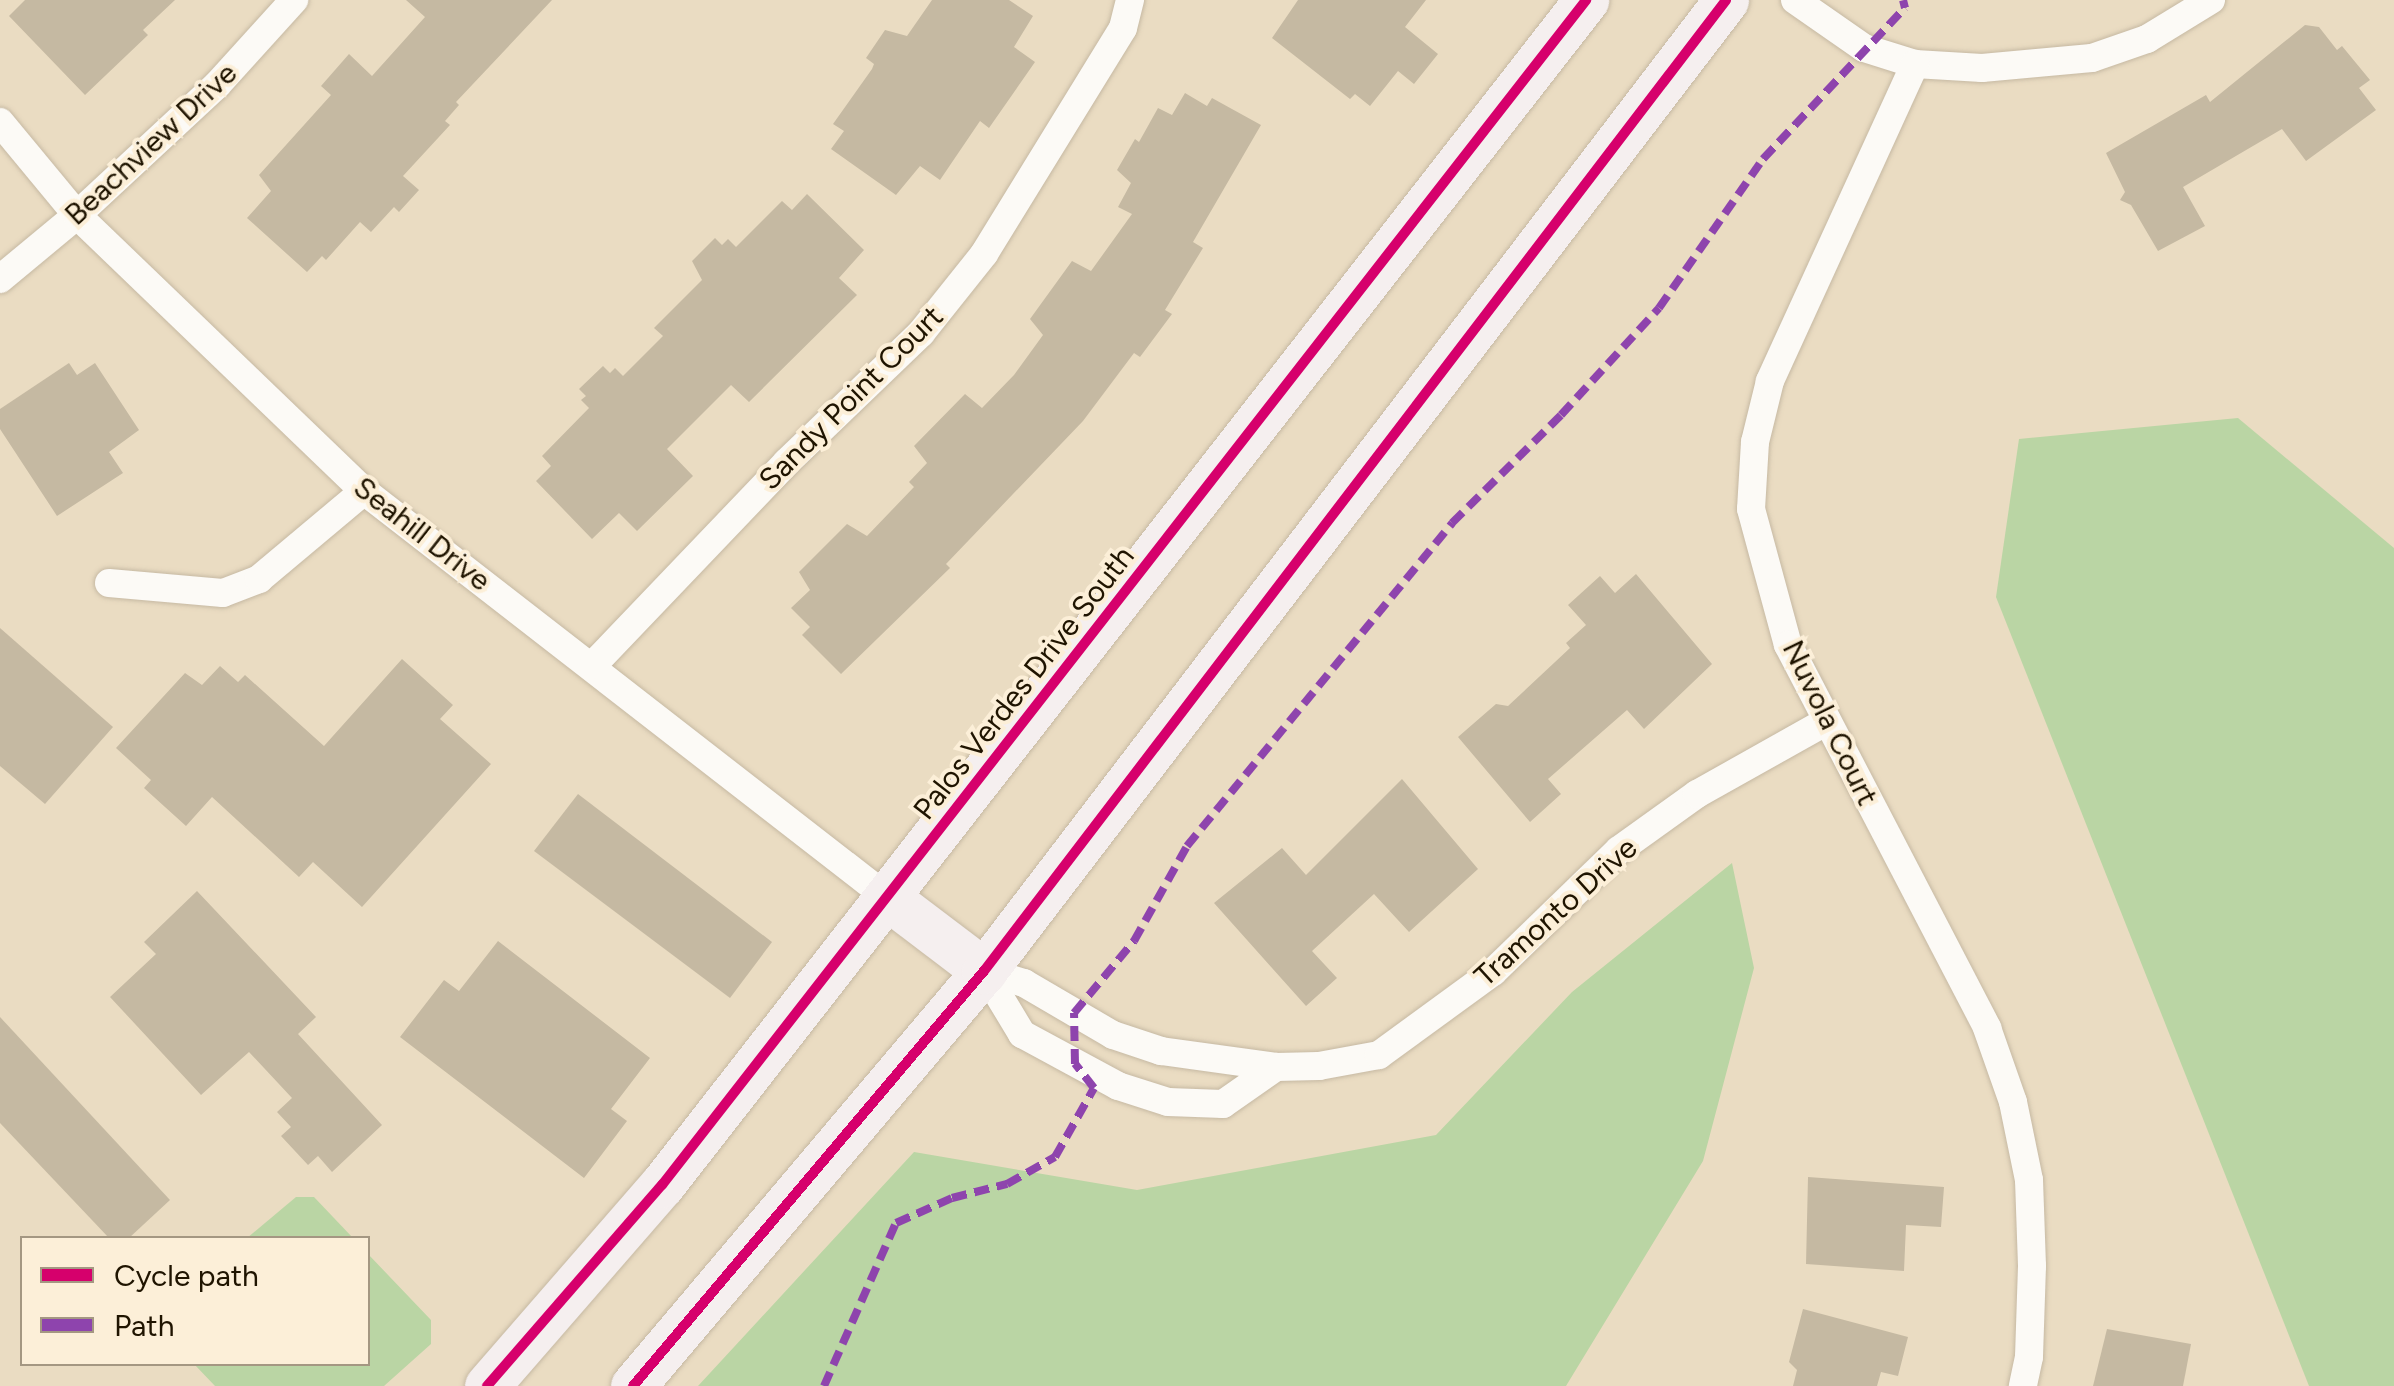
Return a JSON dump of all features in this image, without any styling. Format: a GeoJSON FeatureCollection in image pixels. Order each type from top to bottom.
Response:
{"type":"FeatureCollection","features":[{"type":"Feature","properties":{"kind":"main road","name":"Palos Verdes Drive South"},"geometry":{"type":"LineString","coordinates":[[487,1386],[650,1198],[888,898],[1586,0]]}},
{"type":"Feature","properties":{"kind":"main road"},"geometry":{"type":"LineString","coordinates":[[633,1386],[984,971],[1726,0]]}},
{"type":"Feature","properties":{"kind":"main road"},"geometry":{"type":"LineString","coordinates":[[888,898],[984,971]]}},
{"type":"Feature","properties":{"kind":"street","name":"Beachview Drive"},"geometry":{"type":"LineString","coordinates":[[0,279],[77,215],[217,85],[294,0]]}},
{"type":"Feature","properties":{"kind":"street","name":"Sandy Point Court"},"geometry":{"type":"LineString","coordinates":[[593,665],[787,462],[922,332],[984,254],[1123,28],[1130,0]]}},
{"type":"Feature","properties":{"kind":"street"},"geometry":{"type":"LineString","coordinates":[[1794,0],[1864,48],[1916,64],[2028,66],[2092,58],[2147,39],[2211,0]]}},
{"type":"Feature","properties":{"kind":"street","name":"Nuvola Court"},"geometry":{"type":"LineString","coordinates":[[1916,64],[1770,381],[1756,442],[1751,509],[1788,645],[1987,1028],[2013,1102],[2029,1180],[2032,1266],[2029,1357],[2023,1386]]}},
{"type":"Feature","properties":{"kind":"street","name":"Seahill Drive"},"geometry":{"type":"LineString","coordinates":[[0,122],[77,215],[364,492],[593,665],[888,898]]}},
{"type":"Feature","properties":{"kind":"street"},"geometry":{"type":"LineString","coordinates":[[109,583],[223,593],[259,579],[364,492]]}},
{"type":"Feature","properties":{"kind":"street","name":"Tramonto Drive"},"geometry":{"type":"LineString","coordinates":[[984,971],[1024,983],[1114,1034],[1145,1046],[1276,1068],[1319,1066],[1379,1055],[1493,972],[1619,850],[1697,794],[1827,721]]}},
{"type":"Feature","properties":{"kind":"street"},"geometry":{"type":"LineString","coordinates":[[984,971],[1022,1034],[1118,1086],[1168,1102],[1223,1104],[1276,1068]]}},
{"type":"Feature","properties":{"kind":"green space"},"geometry":{"type":"Polygon","coordinates":[[[2238,418],[2394,548],[2394,1386],[2309,1386],[1996,597],[2019,439],[2238,418]]]}},
{"type":"Feature","properties":{"kind":"green space"},"geometry":{"type":"Polygon","coordinates":[[[1732,863],[1754,968],[1703,1161],[1566,1386],[698,1386],[914,1152],[1137,1190],[1436,1135],[1572,992],[1732,863]]]}},
{"type":"Feature","properties":{"kind":"green space"},"geometry":{"type":"Polygon","coordinates":[[[296,1197],[314,1197],[351,1236],[249,1236],[296,1197]]]}},
{"type":"Feature","properties":{"kind":"green space"},"geometry":{"type":"Polygon","coordinates":[[[370,1256],[431,1320],[431,1344],[384,1386],[215,1386],[196,1366],[370,1366],[370,1256]]]}},
{"type":"Feature","properties":{"kind":"building"},"geometry":{"type":"Polygon","coordinates":[[[25,0],[175,0],[143,30],[148,35],[85,95],[9,16],[25,0]]]}},
{"type":"Feature","properties":{"kind":"building"},"geometry":{"type":"Polygon","coordinates":[[[406,0],[552,0],[456,102],[459,105],[445,121],[450,125],[403,176],[419,190],[399,212],[394,207],[371,232],[360,222],[326,260],[322,256],[307,272],[247,218],[271,191],[259,175],[331,95],[321,86],[349,54],[372,76],[425,17],[406,0]]]}},
{"type":"Feature","properties":{"kind":"building"},"geometry":{"type":"Polygon","coordinates":[[[932,0],[1009,0],[1033,16],[1014,47],[1035,62],[989,128],[980,121],[940,180],[920,166],[896,195],[831,149],[844,131],[833,124],[872,69],[874,64],[866,58],[885,30],[907,36],[932,0]]]}},
{"type":"Feature","properties":{"kind":"building"},"geometry":{"type":"Polygon","coordinates":[[[1298,0],[1426,0],[1405,27],[1438,54],[1414,84],[1398,71],[1370,106],[1355,94],[1350,99],[1272,38],[1298,0]]]}},
{"type":"Feature","properties":{"kind":"building"},"geometry":{"type":"Polygon","coordinates":[[[2305,25],[2319,27],[2337,50],[2342,46],[2370,80],[2359,88],[2376,110],[2306,161],[2282,129],[2183,187],[2205,226],[2158,251],[2131,205],[2120,200],[2125,192],[2106,153],[2206,95],[2210,102],[2305,25]]]}},
{"type":"Feature","properties":{"kind":"building"},"geometry":{"type":"Polygon","coordinates":[[[1185,93],[1207,106],[1212,98],[1261,125],[1193,242],[1203,248],[1165,310],[1172,314],[1140,357],[1134,353],[1083,421],[946,564],[950,568],[841,674],[802,635],[810,627],[791,608],[810,590],[799,572],[847,524],[867,536],[914,487],[909,482],[927,463],[914,446],[965,394],[982,408],[1014,375],[1043,335],[1030,319],[1072,261],[1091,271],[1132,214],[1118,207],[1131,183],[1117,170],[1135,139],[1139,142],[1158,108],[1172,115],[1185,93]]]}},
{"type":"Feature","properties":{"kind":"building"},"geometry":{"type":"Polygon","coordinates":[[[807,194],[864,250],[839,278],[857,295],[749,402],[731,385],[667,449],[693,476],[637,531],[619,513],[592,539],[536,481],[551,466],[542,456],[589,408],[581,400],[586,396],[579,389],[603,366],[610,373],[615,368],[623,376],[663,336],[654,328],[702,280],[692,261],[715,238],[722,245],[728,239],[736,247],[782,201],[792,210],[807,194]]]}},
{"type":"Feature","properties":{"kind":"building"},"geometry":{"type":"Polygon","coordinates":[[[69,363],[77,375],[95,363],[139,430],[109,452],[123,473],[57,516],[0,429],[0,409],[69,363]]]}},
{"type":"Feature","properties":{"kind":"building"},"geometry":{"type":"Polygon","coordinates":[[[1636,574],[1712,664],[1644,729],[1627,710],[1548,779],[1561,794],[1530,822],[1458,737],[1496,704],[1508,706],[1570,648],[1566,643],[1586,625],[1568,605],[1600,576],[1615,593],[1636,574]]]}},
{"type":"Feature","properties":{"kind":"building"},"geometry":{"type":"Polygon","coordinates":[[[0,628],[113,727],[45,804],[0,766],[0,628]]]}},
{"type":"Feature","properties":{"kind":"building"},"geometry":{"type":"Polygon","coordinates":[[[402,659],[453,705],[440,719],[491,764],[362,907],[313,862],[299,877],[212,797],[186,826],[144,788],[151,780],[116,748],[185,673],[202,685],[220,666],[238,682],[245,675],[324,746],[402,659]]]}},
{"type":"Feature","properties":{"kind":"building"},"geometry":{"type":"Polygon","coordinates":[[[1402,779],[1478,869],[1409,932],[1374,894],[1312,951],[1337,978],[1306,1006],[1214,903],[1282,848],[1306,875],[1402,779]]]}},
{"type":"Feature","properties":{"kind":"building"},"geometry":{"type":"Polygon","coordinates":[[[578,794],[772,942],[730,998],[534,851],[578,794]]]}},
{"type":"Feature","properties":{"kind":"building"},"geometry":{"type":"Polygon","coordinates":[[[197,891],[316,1017],[298,1034],[382,1125],[332,1172],[318,1156],[308,1165],[281,1136],[291,1127],[277,1112],[292,1098],[249,1052],[201,1095],[110,997],[156,954],[144,942],[197,891]]]}},
{"type":"Feature","properties":{"kind":"building"},"geometry":{"type":"Polygon","coordinates":[[[498,941],[650,1058],[611,1109],[627,1121],[584,1178],[400,1037],[444,980],[459,991],[498,941]]]}},
{"type":"Feature","properties":{"kind":"building"},"geometry":{"type":"Polygon","coordinates":[[[0,1017],[170,1200],[131,1236],[107,1236],[0,1123],[0,1017]]]}},
{"type":"Feature","properties":{"kind":"building"},"geometry":{"type":"Polygon","coordinates":[[[1808,1177],[1944,1187],[1941,1227],[1906,1225],[1904,1271],[1806,1264],[1808,1177]]]}},
{"type":"Feature","properties":{"kind":"building"},"geometry":{"type":"Polygon","coordinates":[[[1803,1309],[1908,1337],[1898,1376],[1881,1372],[1877,1386],[1793,1386],[1797,1370],[1789,1362],[1803,1309]]]}},
{"type":"Feature","properties":{"kind":"building"},"geometry":{"type":"Polygon","coordinates":[[[2107,1329],[2191,1344],[2183,1386],[2093,1386],[2107,1329]]]}},
{"type":"Feature","properties":{"kind":"marked path"},"geometry":{"type":"LineString","coordinates":[[824,1386],[896,1223],[952,1198],[1007,1184],[1055,1157],[1094,1088],[1075,1064],[1074,1013],[1134,941],[1187,846],[1452,523],[1561,415],[1659,308],[1763,159],[1905,8],[1903,0]]}},
{"type":"Feature","properties":{"kind":"cycle path"},"geometry":{"type":"LineString","coordinates":[[487,1386],[662,1185],[1586,0]]}},
{"type":"Feature","properties":{"kind":"cycle path"},"geometry":{"type":"LineString","coordinates":[[633,1386],[984,971],[1726,0]]}}]}
